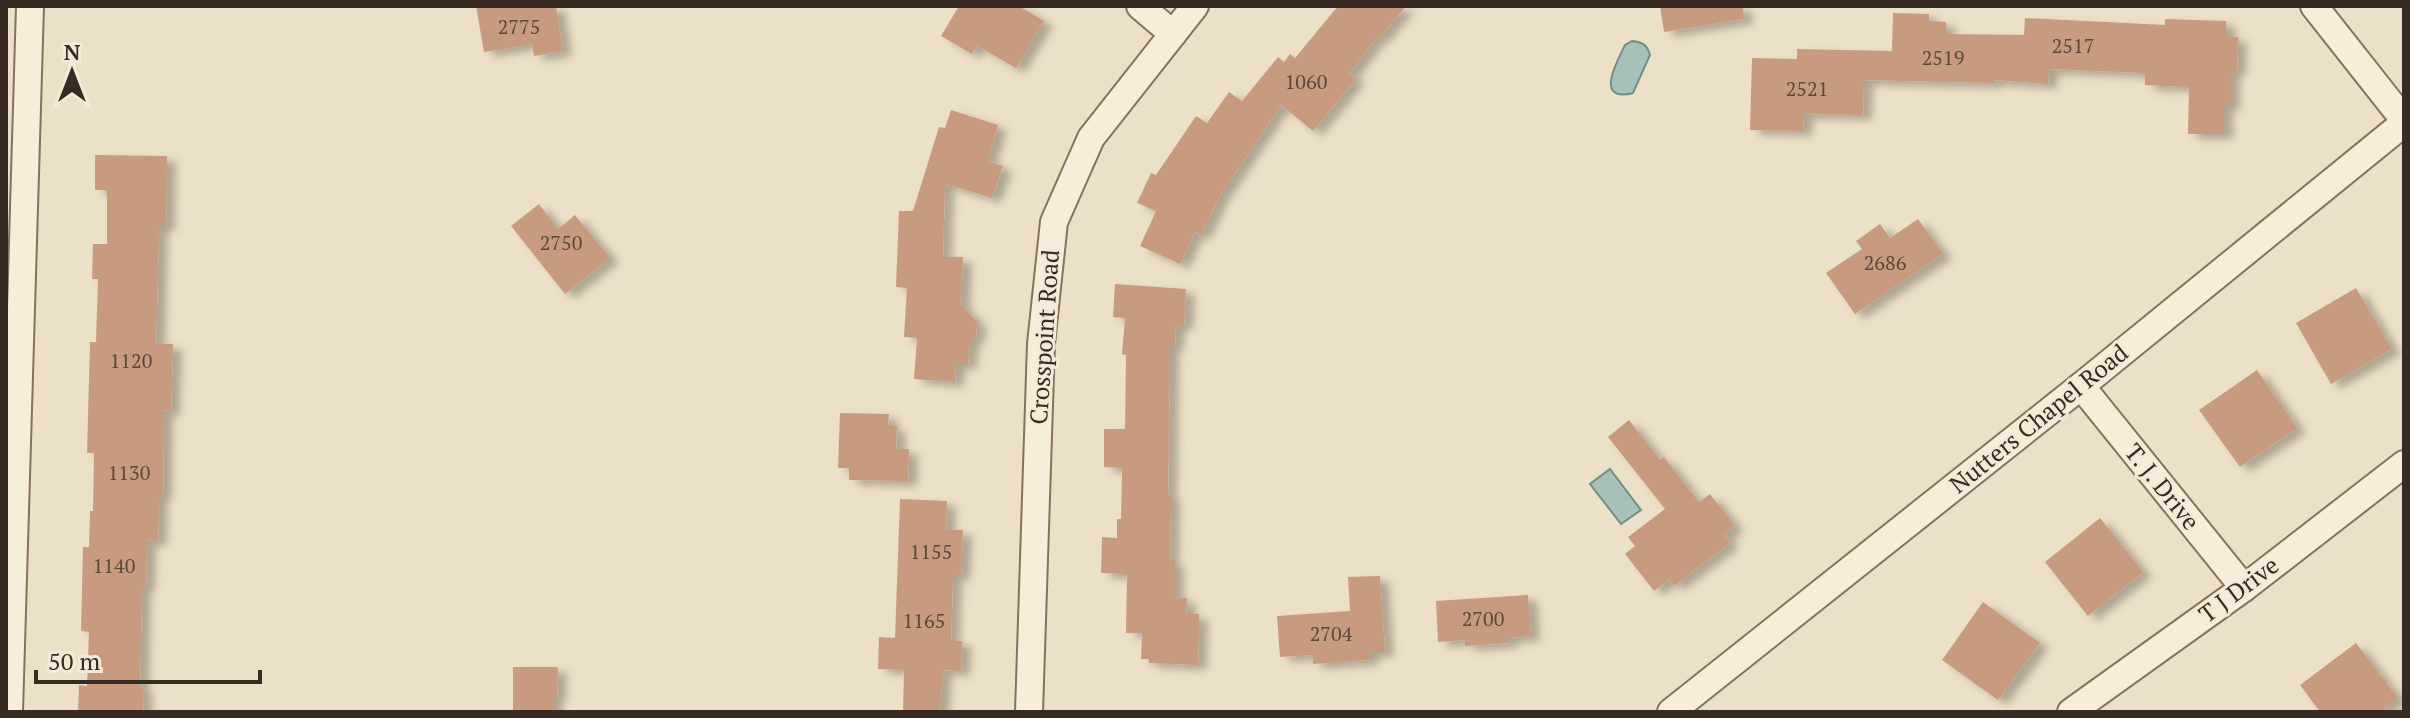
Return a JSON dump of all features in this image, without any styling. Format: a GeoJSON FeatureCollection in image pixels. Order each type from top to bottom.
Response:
{"type":"FeatureCollection","features":[{"type":"Feature","properties":{"kind":"street"},"geometry":{"type":"LineString","coordinates":[[9,712],[30,6]]}},
{"type":"Feature","properties":{"kind":"street"},"geometry":{"type":"LineString","coordinates":[[1140,6],[1173,34]]}},
{"type":"Feature","properties":{"kind":"street","name":"Crosspoint Road"},"geometry":{"type":"LineString","coordinates":[[1029,712],[1041,344],[1054,222],[1091,138],[1195,6]]}},
{"type":"Feature","properties":{"kind":"street"},"geometry":{"type":"LineString","coordinates":[[2314,6],[2404,122]]}},
{"type":"Feature","properties":{"kind":"street","name":"Nutters Chapel Road"},"geometry":{"type":"LineString","coordinates":[[1671,712],[2081,386],[2404,122]]}},
{"type":"Feature","properties":{"kind":"street","name":"T. J. Drive"},"geometry":{"type":"LineString","coordinates":[[2081,386],[2244,588]]}},
{"type":"Feature","properties":{"kind":"street","name":"T J Drive"},"geometry":{"type":"LineString","coordinates":[[2071,712],[2244,588],[2404,464]]}},
{"type":"Feature","properties":{"kind":"water"},"geometry":{"type":"Polygon","coordinates":[[[1632,41],[1644,45],[1650,55],[1633,93],[1621,94],[1614,92],[1611,78],[1625,45],[1632,41]]]}},
{"type":"Feature","properties":{"kind":"water"},"geometry":{"type":"Polygon","coordinates":[[[1610,469],[1641,510],[1621,524],[1590,484],[1610,469]]]}},
{"type":"Feature","properties":{"kind":"building"},"geometry":{"type":"Polygon","coordinates":[[[476,6],[556,6],[563,51],[534,56],[532,44],[484,52],[476,6]]]}},
{"type":"Feature","properties":{"kind":"building"},"geometry":{"type":"Polygon","coordinates":[[[959,6],[1019,6],[1044,21],[1016,68],[976,45],[972,54],[941,36],[959,6]]]}},
{"type":"Feature","properties":{"kind":"building"},"geometry":{"type":"Polygon","coordinates":[[[1338,6],[1406,6],[1349,74],[1356,79],[1313,131],[1281,105],[1221,194],[1201,235],[1195,232],[1180,264],[1140,246],[1156,211],[1137,203],[1151,173],[1156,175],[1196,116],[1207,123],[1229,92],[1242,101],[1278,57],[1284,62],[1290,54],[1295,58],[1338,6]]]}},
{"type":"Feature","properties":{"kind":"building"},"geometry":{"type":"Polygon","coordinates":[[[1660,6],[1743,6],[1744,19],[1664,32],[1660,6]]]}},
{"type":"Feature","properties":{"kind":"building"},"geometry":{"type":"Polygon","coordinates":[[[1893,13],[1929,14],[1929,21],[1946,22],[1946,34],[2024,35],[2025,18],[2165,25],[2165,19],[2226,21],[2226,36],[2238,37],[2237,71],[2231,71],[2231,105],[2224,105],[2224,134],[2188,134],[2189,87],[2145,85],[2145,73],[2049,69],[2048,84],[1994,80],[1994,83],[1864,80],[1863,115],[1804,114],[1803,131],[1750,130],[1752,58],[1797,59],[1797,49],[1892,51],[1893,13]]]}},
{"type":"Feature","properties":{"kind":"building"},"geometry":{"type":"Polygon","coordinates":[[[951,110],[998,125],[988,161],[1003,166],[992,198],[945,184],[943,257],[963,257],[961,304],[977,322],[976,337],[970,340],[968,364],[956,364],[955,382],[914,379],[917,338],[904,337],[907,288],[896,287],[899,211],[913,211],[939,127],[945,128],[951,110]]]}},
{"type":"Feature","properties":{"kind":"building"},"geometry":{"type":"Polygon","coordinates":[[[95,155],[167,156],[166,226],[159,226],[156,344],[173,344],[171,411],[164,410],[163,494],[159,494],[158,541],[147,540],[146,586],[142,586],[140,688],[144,688],[143,712],[78,712],[79,685],[87,686],[89,632],[81,631],[83,547],[89,547],[90,511],[93,511],[94,453],[87,453],[90,342],[96,342],[98,279],[92,279],[93,244],[107,244],[107,190],[95,190],[95,155]]]}},
{"type":"Feature","properties":{"kind":"building"},"geometry":{"type":"Polygon","coordinates":[[[539,204],[558,229],[575,215],[610,258],[565,294],[511,226],[539,204]]]}},
{"type":"Feature","properties":{"kind":"building"},"geometry":{"type":"Polygon","coordinates":[[[1918,219],[1943,254],[1855,314],[1826,273],[1862,249],[1856,241],[1880,224],[1890,238],[1918,219]]]}},
{"type":"Feature","properties":{"kind":"building"},"geometry":{"type":"Polygon","coordinates":[[[1115,284],[1186,289],[1184,325],[1176,325],[1175,346],[1170,346],[1170,561],[1175,561],[1175,598],[1187,598],[1186,614],[1199,614],[1198,665],[1149,663],[1149,659],[1141,659],[1142,633],[1126,633],[1127,574],[1101,573],[1102,537],[1117,538],[1117,519],[1121,519],[1122,468],[1104,467],[1104,429],[1125,429],[1126,355],[1122,354],[1125,318],[1113,317],[1115,284]]]}},
{"type":"Feature","properties":{"kind":"building"},"geometry":{"type":"Polygon","coordinates":[[[2356,288],[2392,349],[2331,384],[2296,323],[2356,288]]]}},
{"type":"Feature","properties":{"kind":"building"},"geometry":{"type":"Polygon","coordinates":[[[2257,370],[2297,428],[2240,467],[2199,410],[2257,370]]]}},
{"type":"Feature","properties":{"kind":"building"},"geometry":{"type":"Polygon","coordinates":[[[840,413],[889,414],[888,426],[897,426],[896,449],[909,449],[908,481],[849,480],[849,468],[838,468],[840,413]]]}},
{"type":"Feature","properties":{"kind":"building"},"geometry":{"type":"Polygon","coordinates":[[[1629,420],[1660,460],[1664,457],[1699,502],[1710,494],[1735,526],[1724,535],[1730,543],[1674,586],[1669,579],[1654,591],[1625,554],[1635,546],[1628,537],[1665,509],[1608,437],[1629,420]]]}},
{"type":"Feature","properties":{"kind":"building"},"geometry":{"type":"Polygon","coordinates":[[[900,499],[947,501],[946,530],[963,530],[961,575],[953,575],[951,640],[962,641],[961,671],[943,670],[940,712],[903,712],[904,669],[878,669],[879,637],[895,638],[900,499]]]}},
{"type":"Feature","properties":{"kind":"building"},"geometry":{"type":"Polygon","coordinates":[[[2100,518],[2143,572],[2088,616],[2045,562],[2100,518]]]}},
{"type":"Feature","properties":{"kind":"building"},"geometry":{"type":"Polygon","coordinates":[[[1380,576],[1385,652],[1370,652],[1370,660],[1313,664],[1313,655],[1280,657],[1277,616],[1350,611],[1348,577],[1380,576]]]}},
{"type":"Feature","properties":{"kind":"building"},"geometry":{"type":"Polygon","coordinates":[[[1528,595],[1531,636],[1508,638],[1508,643],[1465,646],[1465,640],[1438,642],[1436,601],[1528,595]]]}},
{"type":"Feature","properties":{"kind":"building"},"geometry":{"type":"Polygon","coordinates":[[[1983,602],[2040,643],[1998,700],[1942,660],[1983,602]]]}},
{"type":"Feature","properties":{"kind":"building"},"geometry":{"type":"Polygon","coordinates":[[[2356,643],[2398,698],[2380,712],[2320,712],[2300,685],[2356,643]]]}},
{"type":"Feature","properties":{"kind":"building"},"geometry":{"type":"Polygon","coordinates":[[[513,667],[558,667],[554,712],[513,712],[513,667]]]}}]}
